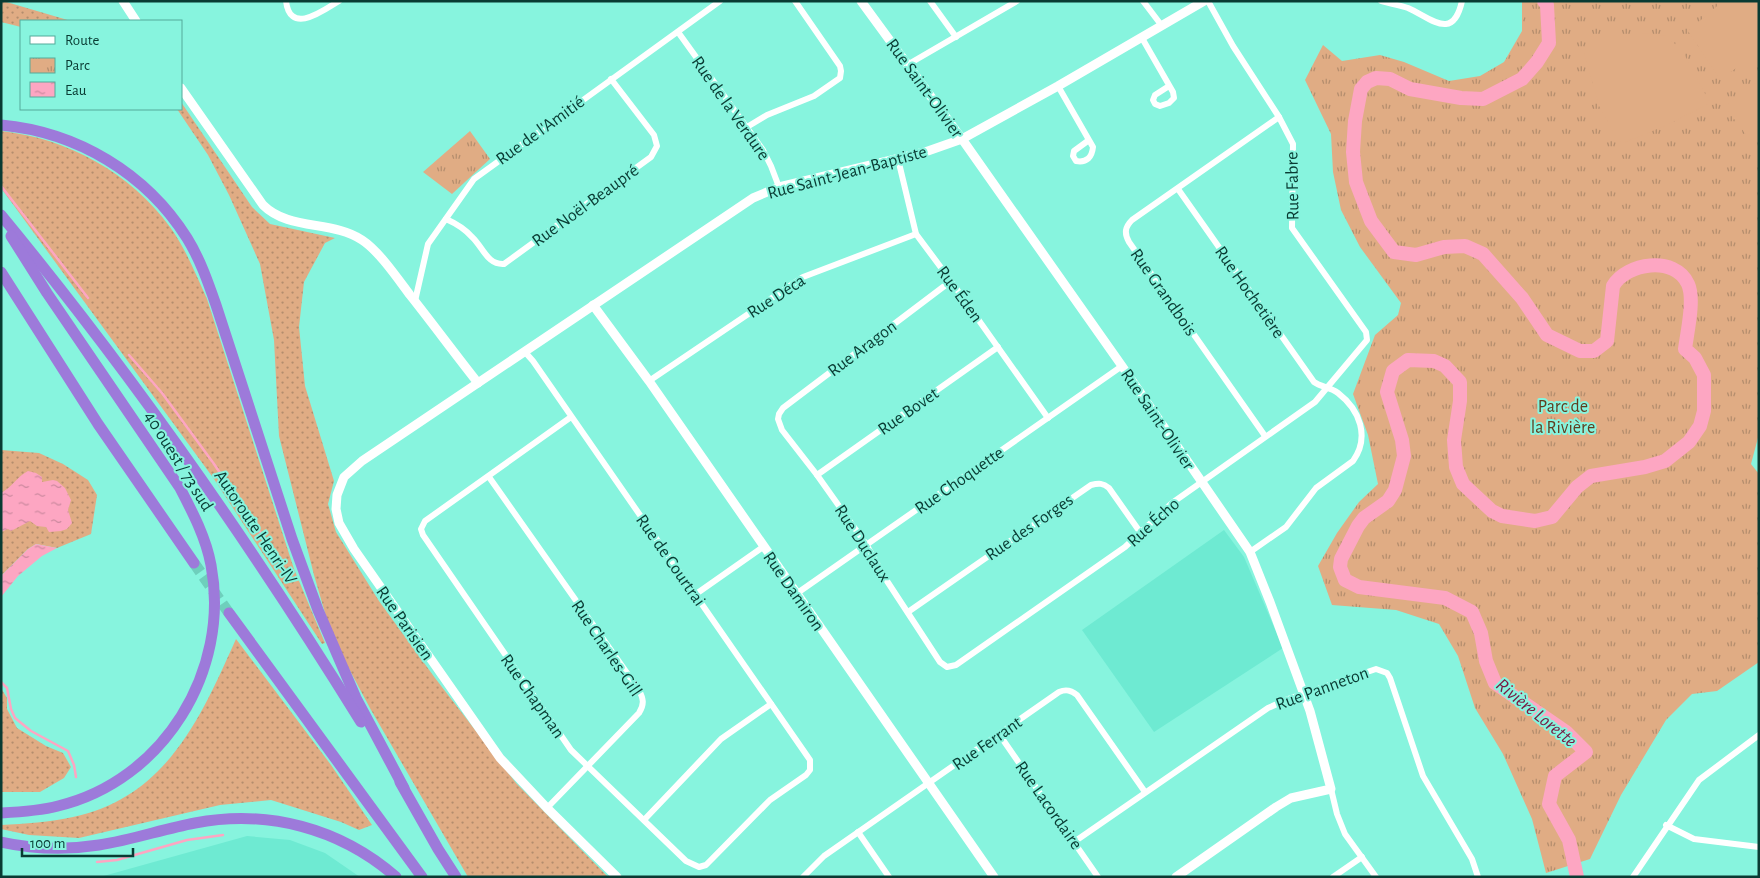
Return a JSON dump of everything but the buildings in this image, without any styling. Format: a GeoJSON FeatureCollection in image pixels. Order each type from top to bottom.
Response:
{"type":"FeatureCollection","features":[{"type":"Feature","properties":{"kind":"highway"},"geometry":{"type":"LineString","coordinates":[[1,125],[39,131],[61,138],[102,156],[123,170],[150,193],[187,239],[205,276],[216,305],[292,539],[318,610],[356,698],[404,788]]}},
{"type":"Feature","properties":{"kind":"highway","name":"Autoroute Henri-IV"},"geometry":{"type":"LineString","coordinates":[[1,215],[58,283],[210,490],[276,587],[404,788],[456,877]]}},
{"type":"Feature","properties":{"kind":"highway","name":"40 ouest / 73 sud"},"geometry":{"type":"LineString","coordinates":[[1,220],[47,292],[180,488],[203,536],[211,564],[215,606],[206,664],[197,687],[180,720],[149,756],[119,780],[83,798],[40,810],[1,813]]}},
{"type":"Feature","properties":{"kind":"highway"},"geometry":{"type":"LineString","coordinates":[[1,272],[98,424],[194,563]]}},
{"type":"Feature","properties":{"kind":"highway"},"geometry":{"type":"LineString","coordinates":[[229,612],[422,877]]}},
{"type":"Feature","properties":{"kind":"highway"},"geometry":{"type":"LineString","coordinates":[[1,842],[45,848],[75,848],[120,841],[196,823],[233,818],[257,819],[298,824],[337,838],[370,856],[396,877]]}},
{"type":"Feature","properties":{"kind":"street"},"geometry":{"type":"LineString","coordinates":[[123,1],[135,20]]}},
{"type":"Feature","properties":{"kind":"street"},"geometry":{"type":"LineString","coordinates":[[286,1],[289,11],[293,15],[304,19],[311,18],[339,1]]}},
{"type":"Feature","properties":{"kind":"street","name":"Rue de l'Amitié"},"geometry":{"type":"LineString","coordinates":[[415,301],[428,244],[474,179],[720,1]]}},
{"type":"Feature","properties":{"kind":"street"},"geometry":{"type":"LineString","coordinates":[[747,127],[766,115],[814,96],[840,78],[840,66],[795,1]]}},
{"type":"Feature","properties":{"kind":"street","name":"Rue Saint-Olivier"},"geometry":{"type":"LineString","coordinates":[[862,1],[1122,366],[1200,482],[1250,552],[1304,694],[1319,742],[1337,814],[1345,834],[1376,877]]}},
{"type":"Feature","properties":{"kind":"street"},"geometry":{"type":"LineString","coordinates":[[930,1],[956,37]]}},
{"type":"Feature","properties":{"kind":"street"},"geometry":{"type":"LineString","coordinates":[[907,65],[1018,1]]}},
{"type":"Feature","properties":{"kind":"street"},"geometry":{"type":"LineString","coordinates":[[1143,1],[1162,26]]}},
{"type":"Feature","properties":{"kind":"street","name":"Rue Saint-Jean-Baptiste"},"geometry":{"type":"LineString","coordinates":[[478,383],[753,198],[779,187],[925,152],[962,139],[1206,1]]}},
{"type":"Feature","properties":{"kind":"street","name":"Rue Fabre"},"geometry":{"type":"LineString","coordinates":[[1206,1],[1279,117],[1293,144],[1292,228],[1366,332],[1368,340]]}},
{"type":"Feature","properties":{"kind":"street"},"geometry":{"type":"LineString","coordinates":[[1381,1],[1407,8],[1438,24],[1446,24],[1452,22],[1457,17],[1462,1]]}},
{"type":"Feature","properties":{"kind":"street","name":"Rue de la Verdure"},"geometry":{"type":"LineString","coordinates":[[678,32],[747,127],[771,166],[779,187]]}},
{"type":"Feature","properties":{"kind":"street"},"geometry":{"type":"LineString","coordinates":[[1142,38],[1170,86]]}},
{"type":"Feature","properties":{"kind":"street","name":"Rue Noël-Beaupré"},"geometry":{"type":"LineString","coordinates":[[446,219],[473,237],[492,262],[504,264],[651,157],[657,146],[654,135],[611,79]]}},
{"type":"Feature","properties":{"kind":"street"},"geometry":{"type":"LineString","coordinates":[[1058,86],[1089,140]]}},
{"type":"Feature","properties":{"kind":"street"},"geometry":{"type":"LineString","coordinates":[[182,89],[257,200],[268,210],[287,220],[341,230],[363,240],[415,301],[478,383]]}},
{"type":"Feature","properties":{"kind":"street","name":"Rue Grandbois"},"geometry":{"type":"LineString","coordinates":[[1265,436],[1125,236],[1128,225],[1132,220],[1279,117]]}},
{"type":"Feature","properties":{"kind":"street","name":"Rue Éden"},"geometry":{"type":"LineString","coordinates":[[898,159],[916,234],[1048,418]]}},
{"type":"Feature","properties":{"kind":"street","name":"Rue Hochetière"},"geometry":{"type":"LineString","coordinates":[[1178,189],[1314,382],[1338,393],[1356,411],[1362,429],[1362,440],[1357,456],[1347,466],[1316,488],[1286,527],[1250,552]]}},
{"type":"Feature","properties":{"kind":"street","name":"Rue Déca"},"geometry":{"type":"LineString","coordinates":[[648,381],[803,277],[916,234]]}},
{"type":"Feature","properties":{"kind":"street","name":"Rue Aragon"},"geometry":{"type":"LineString","coordinates":[[778,419],[783,408],[951,281]]}},
{"type":"Feature","properties":{"kind":"street","name":"Rue Damiron"},"geometry":{"type":"LineString","coordinates":[[594,305],[994,877]]}},
{"type":"Feature","properties":{"kind":"street","name":"Rue Écho"},"geometry":{"type":"LineString","coordinates":[[947,667],[956,665],[1125,547],[1172,503],[1315,402],[1368,340]]}},
{"type":"Feature","properties":{"kind":"street","name":"Rue Bovet"},"geometry":{"type":"LineString","coordinates":[[817,475],[998,347]]}},
{"type":"Feature","properties":{"kind":"street","name":"Rue de Courtrai"},"geometry":{"type":"LineString","coordinates":[[525,352],[696,594],[810,760],[810,770]]}},
{"type":"Feature","properties":{"kind":"street","name":"Rue Choquette"},"geometry":{"type":"LineString","coordinates":[[796,594],[1122,366]]}},
{"type":"Feature","properties":{"kind":"street","name":"Rue Parisien"},"geometry":{"type":"LineString","coordinates":[[478,383],[362,461],[344,477],[337,495],[336,509],[339,523],[354,549],[500,758],[547,808],[618,877]]}},
{"type":"Feature","properties":{"kind":"street","name":"Rue Chapman"},"geometry":{"type":"LineString","coordinates":[[572,417],[425,521],[422,525],[423,535],[571,750],[686,861],[699,867],[706,865],[763,806],[806,775],[810,770]]}},
{"type":"Feature","properties":{"kind":"street","name":"Rue Duclaux"},"geometry":{"type":"LineString","coordinates":[[778,419],[782,430],[866,544],[887,581],[940,662],[947,667]]}},
{"type":"Feature","properties":{"kind":"street","name":"Rue Charles-Gill"},"geometry":{"type":"LineString","coordinates":[[489,476],[642,696],[643,707],[639,713],[547,808]]}},
{"type":"Feature","properties":{"kind":"street","name":"Rue des Forges"},"geometry":{"type":"LineString","coordinates":[[908,612],[1091,485],[1098,483],[1104,484],[1109,488],[1140,532]]}},
{"type":"Feature","properties":{"kind":"street"},"geometry":{"type":"LineString","coordinates":[[696,594],[763,547]]}},
{"type":"Feature","properties":{"kind":"street","name":"Rue Panneton"},"geometry":{"type":"LineString","coordinates":[[1074,842],[1268,708],[1367,670],[1376,669],[1387,673],[1390,678],[1423,776],[1472,859],[1478,877]]}},
{"type":"Feature","properties":{"kind":"street","name":"Rue Ferrant"},"geometry":{"type":"LineString","coordinates":[[803,877],[824,856],[1059,692],[1065,690],[1072,691],[1077,695],[1145,792]]}},
{"type":"Feature","properties":{"kind":"street"},"geometry":{"type":"LineString","coordinates":[[644,820],[721,739],[771,704]]}},
{"type":"Feature","properties":{"kind":"street","name":"Rue Lacordaire"},"geometry":{"type":"LineString","coordinates":[[999,734],[1098,877]]}},
{"type":"Feature","properties":{"kind":"street"},"geometry":{"type":"LineString","coordinates":[[1633,877],[1666,825],[1699,780],[1759,735]]}},
{"type":"Feature","properties":{"kind":"street"},"geometry":{"type":"LineString","coordinates":[[1176,877],[1291,798],[1331,789]]}},
{"type":"Feature","properties":{"kind":"street"},"geometry":{"type":"LineString","coordinates":[[1666,825],[1694,839],[1759,847]]}},
{"type":"Feature","properties":{"kind":"street"},"geometry":{"type":"LineString","coordinates":[[858,832],[889,877]]}},
{"type":"Feature","properties":{"kind":"street"},"geometry":{"type":"LineString","coordinates":[[1333,877],[1362,856]]}},
{"type":"Feature","properties":{"kind":"shaded area"},"geometry":{"type":"Polygon","coordinates":[[[1224,530],[1244,557],[1283,648],[1154,732],[1082,630],[1224,530]]]}},
{"type":"Feature","properties":{"kind":"shaded area"},"geometry":{"type":"Polygon","coordinates":[[[247,836],[290,840],[325,853],[360,877],[100,877],[247,836]]]}},
{"type":"Feature","properties":{"kind":"green space"},"geometry":{"type":"Polygon","coordinates":[[[1,1],[68,20],[20,20],[20,27],[1,22],[1,1]]]}},
{"type":"Feature","properties":{"kind":"green space","name":"Parc de la Rivière"},"geometry":{"type":"Polygon","coordinates":[[[1522,1],[1759,1],[1759,434],[1751,464],[1759,474],[1759,662],[1717,691],[1692,694],[1666,720],[1621,795],[1590,859],[1546,873],[1532,819],[1503,754],[1475,708],[1458,656],[1439,624],[1396,610],[1332,605],[1318,566],[1337,533],[1359,502],[1378,484],[1368,435],[1353,394],[1375,335],[1398,315],[1401,303],[1360,247],[1341,210],[1333,172],[1331,134],[1305,80],[1323,45],[1342,61],[1380,55],[1404,62],[1449,81],[1480,76],[1504,62],[1522,31],[1522,1]]]}},
{"type":"Feature","properties":{"kind":"green space"},"geometry":{"type":"Polygon","coordinates":[[[1723,1],[1759,1],[1759,53],[1720,79],[1688,31],[1723,1]]]}},
{"type":"Feature","properties":{"kind":"green space"},"geometry":{"type":"Polygon","coordinates":[[[1642,33],[1666,36],[1682,50],[1710,103],[1667,125],[1623,143],[1618,140],[1599,106],[1584,53],[1620,35],[1642,33]]]}},
{"type":"Feature","properties":{"kind":"green space"},"geometry":{"type":"Polygon","coordinates":[[[1759,80],[1759,137],[1750,140],[1725,107],[1759,80]]]}},
{"type":"Feature","properties":{"kind":"green space"},"geometry":{"type":"Polygon","coordinates":[[[182,103],[252,207],[270,224],[335,238],[325,243],[304,282],[299,327],[305,386],[334,481],[328,504],[336,532],[379,601],[435,678],[516,783],[608,877],[468,877],[371,710],[332,637],[314,575],[279,436],[274,340],[260,264],[229,195],[208,155],[178,110],[182,110],[182,103]]]}},
{"type":"Feature","properties":{"kind":"green space"},"geometry":{"type":"Polygon","coordinates":[[[1,131],[50,141],[96,161],[136,190],[176,235],[207,299],[294,569],[325,643],[322,644],[214,479],[1,188],[1,131]]]}},
{"type":"Feature","properties":{"kind":"green space"},"geometry":{"type":"Polygon","coordinates":[[[470,131],[490,159],[452,194],[423,172],[470,131]]]}},
{"type":"Feature","properties":{"kind":"green space"},"geometry":{"type":"Polygon","coordinates":[[[1,450],[39,453],[63,464],[88,480],[97,495],[91,534],[57,548],[36,544],[28,549],[1,576],[1,450]]]}},
{"type":"Feature","properties":{"kind":"green space"},"geometry":{"type":"Polygon","coordinates":[[[236,639],[331,765],[372,825],[359,830],[341,822],[271,800],[220,805],[79,838],[29,835],[1,829],[1,825],[37,823],[73,817],[106,807],[133,792],[157,772],[177,750],[209,697],[236,639]]]}},
{"type":"Feature","properties":{"kind":"green space"},"geometry":{"type":"Polygon","coordinates":[[[1,688],[7,698],[7,709],[17,728],[46,746],[63,753],[71,767],[64,778],[40,792],[1,792],[1,688]]]}},
{"type":"Feature","properties":{"kind":"water"},"geometry":{"type":"Polygon","coordinates":[[[28,471],[42,477],[42,482],[57,481],[65,488],[71,500],[68,510],[72,523],[67,529],[49,532],[46,527],[37,526],[30,521],[11,531],[8,529],[1,532],[1,493],[28,471]]]}},
{"type":"Feature","properties":{"kind":"water"},"geometry":{"type":"Polygon","coordinates":[[[36,544],[57,548],[42,556],[18,576],[1,597],[1,576],[28,549],[36,544]]]}},
{"type":"Feature","properties":{"kind":"waterway","name":"Rivière Lorette"},"geometry":{"type":"LineString","coordinates":[[1544,1],[1547,5],[1549,43],[1537,62],[1522,79],[1483,99],[1461,98],[1410,89],[1390,79],[1376,78],[1367,82],[1361,89],[1355,121],[1353,152],[1356,182],[1371,221],[1394,252],[1416,255],[1444,247],[1465,246],[1483,254],[1522,298],[1547,335],[1580,351],[1594,351],[1607,341],[1613,286],[1619,278],[1628,272],[1650,266],[1662,266],[1673,269],[1682,275],[1688,284],[1691,298],[1685,349],[1695,358],[1704,375],[1704,411],[1700,426],[1689,442],[1665,461],[1645,467],[1591,476],[1577,487],[1552,517],[1535,521],[1502,516],[1492,511],[1463,484],[1456,467],[1454,440],[1460,401],[1460,382],[1445,366],[1434,361],[1408,360],[1393,371],[1387,392],[1402,440],[1404,456],[1395,490],[1388,501],[1364,518],[1358,526],[1341,559],[1340,567],[1345,580],[1359,587],[1445,598],[1472,612],[1481,633],[1486,661],[1495,683],[1566,732],[1586,752],[1555,776],[1549,804],[1569,840],[1577,877]]}},
{"type":"Feature","properties":{"kind":"waterway"},"geometry":{"type":"LineString","coordinates":[[1,186],[88,298]]}},
{"type":"Feature","properties":{"kind":"waterway"},"geometry":{"type":"LineString","coordinates":[[129,355],[162,393],[214,464],[262,535]]}},
{"type":"Feature","properties":{"kind":"waterway"},"geometry":{"type":"LineString","coordinates":[[1,682],[7,688],[11,709],[15,718],[31,731],[68,751],[74,765],[76,777]]}},
{"type":"Feature","properties":{"kind":"waterway"},"geometry":{"type":"LineString","coordinates":[[97,862],[117,860],[187,840],[223,835]]}},
{"type":"Feature","properties":{"kind":"tunnel"},"geometry":{"type":"LineString","coordinates":[[194,563],[229,613]]}}]}
